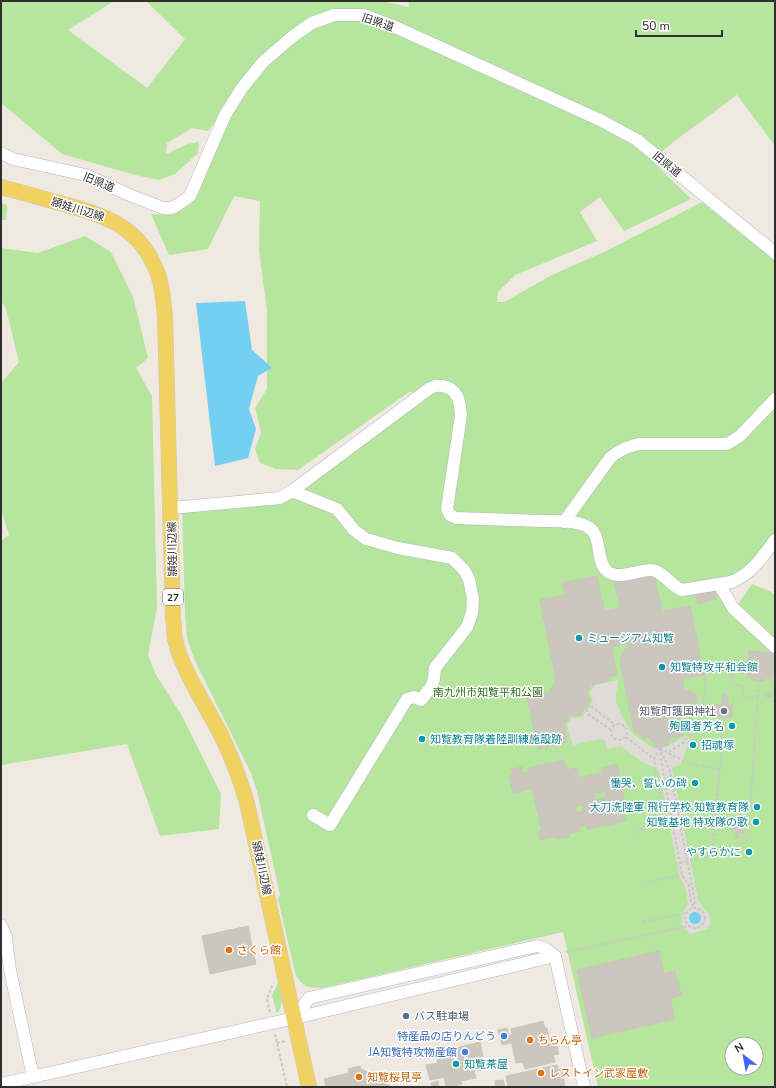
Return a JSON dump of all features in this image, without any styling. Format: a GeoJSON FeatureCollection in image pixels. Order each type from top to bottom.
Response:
{"type":"FeatureCollection","features":[{"type":"Feature","properties":{"kind":"main road","name":"頴娃川辺線"},"geometry":{"type":"LineString","coordinates":[[1,187],[89,211],[114,221],[141,242],[155,265],[163,297],[165,316],[173,617],[175,639],[184,663],[224,740],[240,780],[247,803],[309,1087]]}},
{"type":"Feature","properties":{"kind":"street","name":"旧県道"},"geometry":{"type":"LineString","coordinates":[[1,153],[13,159],[86,175],[163,208],[172,208],[190,196],[224,115],[242,88],[263,62],[292,37],[312,23],[334,15],[364,15],[393,26],[600,120],[638,140],[775,253]]}},
{"type":"Feature","properties":{"kind":"street"},"geometry":{"type":"LineString","coordinates":[[171,508],[280,498],[292,491],[422,394],[433,387],[445,386],[457,395],[460,403],[461,415],[447,500],[447,509],[450,515],[456,518],[564,522],[585,525],[590,528],[598,542],[602,563],[606,570],[611,573],[621,575],[650,570],[657,571],[676,588],[682,590],[738,580],[748,574],[775,540]]}},
{"type":"Feature","properties":{"kind":"street"},"geometry":{"type":"LineString","coordinates":[[564,522],[610,458],[617,452],[639,444],[727,444],[740,436],[775,399]]}},
{"type":"Feature","properties":{"kind":"street"},"geometry":{"type":"LineString","coordinates":[[292,491],[337,509],[354,530],[366,539],[398,548],[452,558],[464,570],[469,579],[473,599],[472,613],[467,627],[435,668],[434,679],[431,687],[421,700],[414,697],[407,699],[330,825],[313,815]]}},
{"type":"Feature","properties":{"kind":"street"},"geometry":{"type":"LineString","coordinates":[[719,584],[733,608],[775,648]]}},
{"type":"Feature","properties":{"kind":"street"},"geometry":{"type":"LineString","coordinates":[[1,925],[6,937],[10,970],[33,1077]]}},
{"type":"Feature","properties":{"kind":"street"},"geometry":{"type":"LineString","coordinates":[[1,1084],[295,1018],[309,998],[537,946],[544,948],[555,956],[584,1087]]}},
{"type":"Feature","properties":{"kind":"path"},"geometry":{"type":"LineString","coordinates":[[668,752],[687,739],[698,720],[703,706],[706,680],[705,668],[716,668]]}},
{"type":"Feature","properties":{"kind":"path"},"geometry":{"type":"LineString","coordinates":[[725,668],[748,670]]}},
{"type":"Feature","properties":{"kind":"path"},"geometry":{"type":"LineString","coordinates":[[731,669],[731,684],[742,686],[743,696],[757,698]]}},
{"type":"Feature","properties":{"kind":"path"},"geometry":{"type":"LineString","coordinates":[[772,680],[771,700],[775,704]]}},
{"type":"Feature","properties":{"kind":"path"},"geometry":{"type":"LineString","coordinates":[[680,863],[728,852],[748,839],[758,681]]}},
{"type":"Feature","properties":{"kind":"path"},"geometry":{"type":"LineString","coordinates":[[611,730],[588,714],[586,707],[592,707],[615,725],[620,724],[626,727],[626,737]]}},
{"type":"Feature","properties":{"kind":"path"},"geometry":{"type":"LineString","coordinates":[[712,856],[724,718]]}},
{"type":"Feature","properties":{"kind":"path"},"geometry":{"type":"LineString","coordinates":[[615,725],[611,730],[611,736],[615,740],[621,740],[626,737]]}},
{"type":"Feature","properties":{"kind":"path"},"geometry":{"type":"LineString","coordinates":[[626,737],[654,759]]}},
{"type":"Feature","properties":{"kind":"path"},"geometry":{"type":"LineString","coordinates":[[681,743],[722,748]]}},
{"type":"Feature","properties":{"kind":"path"},"geometry":{"type":"LineString","coordinates":[[660,748],[677,758],[694,764],[720,770]]}},
{"type":"Feature","properties":{"kind":"path"},"geometry":{"type":"LineString","coordinates":[[636,833],[649,824],[662,806],[654,759],[660,748]]}},
{"type":"Feature","properties":{"kind":"path"},"geometry":{"type":"LineString","coordinates":[[660,748],[670,771],[695,901],[694,908]]}},
{"type":"Feature","properties":{"kind":"path"},"geometry":{"type":"LineString","coordinates":[[660,748],[682,875],[689,886],[691,902],[694,908]]}},
{"type":"Feature","properties":{"kind":"path"},"geometry":{"type":"LineString","coordinates":[[647,882],[682,875]]}},
{"type":"Feature","properties":{"kind":"path"},"geometry":{"type":"LineString","coordinates":[[643,922],[686,913],[688,910],[694,908],[703,911],[706,918],[705,921],[701,927],[694,929],[688,926],[685,920],[686,913]]}},
{"type":"Feature","properties":{"kind":"path"},"geometry":{"type":"LineString","coordinates":[[555,956],[565,952],[688,926]]}},
{"type":"Feature","properties":{"kind":"path"},"geometry":{"type":"LineString","coordinates":[[271,1017],[267,999],[276,977]]}},
{"type":"Feature","properties":{"kind":"path"},"geometry":{"type":"LineString","coordinates":[[274,1029],[287,1087]]}},
{"type":"Feature","properties":{"kind":"path"},"geometry":{"type":"LineString","coordinates":[[277,1043],[292,1040]]}},
{"type":"Feature","properties":{"kind":"green space","name":"南九州市知覧平和公園"},"geometry":{"type":"Polygon","coordinates":[[[1,1],[114,1],[68,30],[147,88],[185,39],[146,1],[381,1],[409,7],[408,1],[775,1],[775,146],[737,95],[651,160],[691,199],[624,231],[600,197],[580,212],[597,241],[515,275],[498,292],[497,302],[504,302],[552,275],[604,252],[702,202],[775,261],[775,533],[746,569],[736,575],[712,580],[775,652],[775,1087],[598,1087],[563,932],[322,988],[313,988],[304,985],[299,980],[296,976],[278,899],[280,895],[257,791],[251,773],[195,661],[187,638],[182,503],[276,493],[288,488],[420,392],[409,392],[298,470],[276,469],[260,463],[255,449],[261,433],[255,408],[267,389],[267,310],[259,251],[260,201],[234,196],[208,249],[169,255],[151,214],[173,215],[192,203],[229,122],[218,118],[208,131],[192,128],[167,143],[166,154],[188,144],[199,142],[198,153],[175,174],[159,180],[135,175],[62,154],[1,103],[1,1]]]}},
{"type":"Feature","properties":{"kind":"green space"},"geometry":{"type":"Polygon","coordinates":[[[1,203],[7,205],[6,220],[1,220],[1,203]]]}},
{"type":"Feature","properties":{"kind":"green space"},"geometry":{"type":"Polygon","coordinates":[[[85,236],[111,252],[133,297],[148,358],[136,368],[152,396],[157,608],[148,655],[155,673],[182,716],[221,794],[219,829],[160,836],[127,744],[1,765],[1,541],[9,535],[1,508],[1,383],[19,362],[6,309],[1,301],[1,248],[38,253],[85,236]]]}},
{"type":"Feature","properties":{"kind":"green space"},"geometry":{"type":"Polygon","coordinates":[[[752,584],[770,591],[775,595],[775,643],[737,606],[752,584]]]}},
{"type":"Feature","properties":{"kind":"green space"},"geometry":{"type":"Polygon","coordinates":[[[279,981],[282,998],[281,1006],[277,1014],[272,995],[279,981]]]}},
{"type":"Feature","properties":{"kind":"shaded area"},"geometry":{"type":"Polygon","coordinates":[[[619,680],[616,693],[616,702],[632,733],[654,749],[668,746],[685,736],[690,738],[683,760],[679,766],[672,767],[698,900],[710,915],[711,923],[707,929],[690,934],[682,925],[682,914],[688,903],[685,886],[680,878],[659,770],[642,762],[621,746],[607,749],[605,741],[602,739],[580,743],[573,747],[567,724],[572,718],[582,717],[593,701],[590,692],[595,685],[619,680]]]}},
{"type":"Feature","properties":{"kind":"water"},"geometry":{"type":"Polygon","coordinates":[[[245,301],[252,350],[272,368],[258,376],[249,409],[256,429],[248,458],[215,466],[196,303],[245,301]]]}},
{"type":"Feature","properties":{"kind":"water"},"geometry":{"type":"Polygon","coordinates":[[[693,912],[697,912],[701,918],[697,924],[693,924],[689,920],[689,916],[693,912]]]}},
{"type":"Feature","properties":{"kind":"building","name":"知覧特攻平和会館"},"geometry":{"type":"Polygon","coordinates":[[[654,574],[662,611],[690,606],[704,675],[682,679],[684,691],[689,690],[695,694],[697,698],[696,704],[692,709],[681,712],[683,721],[680,723],[683,735],[669,739],[667,745],[660,748],[656,747],[650,737],[643,739],[641,733],[634,732],[620,659],[629,643],[612,647],[605,611],[620,608],[614,582],[654,574]]]}},
{"type":"Feature","properties":{"kind":"building","name":"ミュージアム知覧"},"geometry":{"type":"Polygon","coordinates":[[[597,576],[617,675],[608,677],[608,681],[591,685],[586,693],[588,694],[590,701],[581,714],[573,717],[570,715],[564,725],[567,742],[538,749],[527,697],[549,692],[556,680],[540,600],[565,595],[562,583],[597,576]]]}},
{"type":"Feature","properties":{"kind":"building"},"geometry":{"type":"Polygon","coordinates":[[[714,590],[716,599],[698,604],[696,594],[714,590]]]}},
{"type":"Feature","properties":{"kind":"building"},"geometry":{"type":"Polygon","coordinates":[[[749,651],[774,653],[772,679],[764,678],[764,681],[753,680],[753,677],[747,677],[749,651]]]}},
{"type":"Feature","properties":{"kind":"building"},"geometry":{"type":"Polygon","coordinates":[[[716,665],[725,665],[724,671],[716,670],[716,665]]]}},
{"type":"Feature","properties":{"kind":"building"},"geometry":{"type":"Polygon","coordinates":[[[765,692],[770,692],[770,697],[765,696],[765,692]]]}},
{"type":"Feature","properties":{"kind":"building","name":"知覧町護国神社"},"geometry":{"type":"Polygon","coordinates":[[[722,694],[728,695],[728,705],[733,705],[732,718],[716,717],[716,704],[722,705],[722,694]]]}},
{"type":"Feature","properties":{"kind":"building"},"geometry":{"type":"Polygon","coordinates":[[[564,760],[567,770],[577,768],[579,778],[602,773],[601,768],[617,764],[625,804],[622,804],[626,821],[587,829],[586,825],[579,827],[580,831],[569,834],[569,837],[557,839],[556,837],[540,840],[538,832],[542,831],[532,789],[513,793],[509,776],[513,775],[512,769],[522,767],[523,773],[529,771],[528,768],[564,760]],[[605,791],[594,793],[595,800],[606,797],[605,791]],[[583,805],[575,807],[576,813],[584,811],[583,805]]]}},
{"type":"Feature","properties":{"kind":"building"},"geometry":{"type":"Polygon","coordinates":[[[743,822],[745,824],[742,830],[744,833],[741,832],[737,838],[735,838],[738,830],[734,828],[732,830],[730,829],[734,823],[736,824],[735,827],[739,828],[743,822]]]}},
{"type":"Feature","properties":{"kind":"building","name":"さくら館"},"geometry":{"type":"Polygon","coordinates":[[[248,926],[256,964],[210,974],[202,936],[248,926]]]}},
{"type":"Feature","properties":{"kind":"building"},"geometry":{"type":"Polygon","coordinates":[[[659,951],[664,974],[675,971],[681,995],[670,998],[675,1019],[592,1038],[577,970],[659,951]]]}},
{"type":"Feature","properties":{"kind":"building","name":"ちらん亭"},"geometry":{"type":"Polygon","coordinates":[[[543,1021],[545,1028],[547,1028],[551,1047],[557,1046],[559,1054],[553,1055],[555,1062],[525,1069],[523,1062],[516,1063],[510,1035],[512,1034],[511,1029],[543,1021]]]}},
{"type":"Feature","properties":{"kind":"building","name":"特産品の店りんどう"},"geometry":{"type":"Polygon","coordinates":[[[507,1028],[511,1043],[502,1045],[498,1030],[507,1028]]]}},
{"type":"Feature","properties":{"kind":"building","name":"知覧茶屋"},"geometry":{"type":"Polygon","coordinates":[[[480,1042],[483,1057],[478,1058],[481,1070],[474,1071],[476,1078],[461,1081],[462,1084],[449,1087],[446,1087],[444,1077],[430,1080],[426,1065],[438,1063],[437,1059],[452,1055],[454,1062],[458,1061],[455,1048],[480,1042]]]}},
{"type":"Feature","properties":{"kind":"building","name":"レストイン武家屋敷"},"geometry":{"type":"Polygon","coordinates":[[[557,1065],[558,1070],[562,1069],[565,1087],[508,1087],[506,1076],[557,1065]]]}},
{"type":"Feature","properties":{"kind":"building","name":"知覧桜見亭"},"geometry":{"type":"Polygon","coordinates":[[[360,1066],[361,1071],[362,1069],[377,1076],[379,1073],[390,1080],[387,1084],[391,1087],[326,1087],[324,1079],[349,1073],[348,1069],[360,1066]]]}},
{"type":"Feature","properties":{"kind":"building"},"geometry":{"type":"Polygon","coordinates":[[[503,1080],[505,1087],[496,1087],[495,1081],[503,1080]]]}},
{"type":"Feature","properties":{"kind":"building"},"geometry":{"type":"Polygon","coordinates":[[[438,1081],[439,1087],[432,1087],[431,1083],[438,1081]]]}},
{"type":"Feature","properties":{"kind":"place","name":"ミュージアム知覧"},"geometry":{"type":"Point","coordinates":[579,638]}},
{"type":"Feature","properties":{"kind":"place","name":"知覧特攻平和会館"},"geometry":{"type":"Point","coordinates":[662,667]}},
{"type":"Feature","properties":{"kind":"place","name":"知覧町護国神社"},"geometry":{"type":"Point","coordinates":[724,711]}},
{"type":"Feature","properties":{"kind":"place","name":"殉國者芳名"},"geometry":{"type":"Point","coordinates":[732,726]}},
{"type":"Feature","properties":{"kind":"place","name":"知覧教育隊着陸訓練施設跡"},"geometry":{"type":"Point","coordinates":[422,739]}},
{"type":"Feature","properties":{"kind":"place","name":"招魂塚"},"geometry":{"type":"Point","coordinates":[693,745]}},
{"type":"Feature","properties":{"kind":"place","name":"慟哭、誓いの碑"},"geometry":{"type":"Point","coordinates":[695,783]}},
{"type":"Feature","properties":{"kind":"place","name":"大刀洗陸軍 飛行学校 知覧教育隊"},"geometry":{"type":"Point","coordinates":[757,807]}},
{"type":"Feature","properties":{"kind":"place","name":"知覧基地 特攻隊の歌"},"geometry":{"type":"Point","coordinates":[756,822]}},
{"type":"Feature","properties":{"kind":"place","name":"やすらかに"},"geometry":{"type":"Point","coordinates":[749,852]}},
{"type":"Feature","properties":{"kind":"place","name":"さくら館"},"geometry":{"type":"Point","coordinates":[229,950]}},
{"type":"Feature","properties":{"kind":"place","name":"バス駐車場"},"geometry":{"type":"Point","coordinates":[406,1016]}},
{"type":"Feature","properties":{"kind":"place","name":"特産品の店りんどう"},"geometry":{"type":"Point","coordinates":[504,1036]}},
{"type":"Feature","properties":{"kind":"place","name":"ちらん亭"},"geometry":{"type":"Point","coordinates":[530,1040]}},
{"type":"Feature","properties":{"kind":"place","name":"JA知覧特攻物産館"},"geometry":{"type":"Point","coordinates":[465,1052]}},
{"type":"Feature","properties":{"kind":"place","name":"知覧茶屋"},"geometry":{"type":"Point","coordinates":[456,1064]}},
{"type":"Feature","properties":{"kind":"place","name":"レストイン武家屋敷"},"geometry":{"type":"Point","coordinates":[541,1073]}},
{"type":"Feature","properties":{"kind":"place","name":"知覧桜見亭"},"geometry":{"type":"Point","coordinates":[359,1077]}}]}
